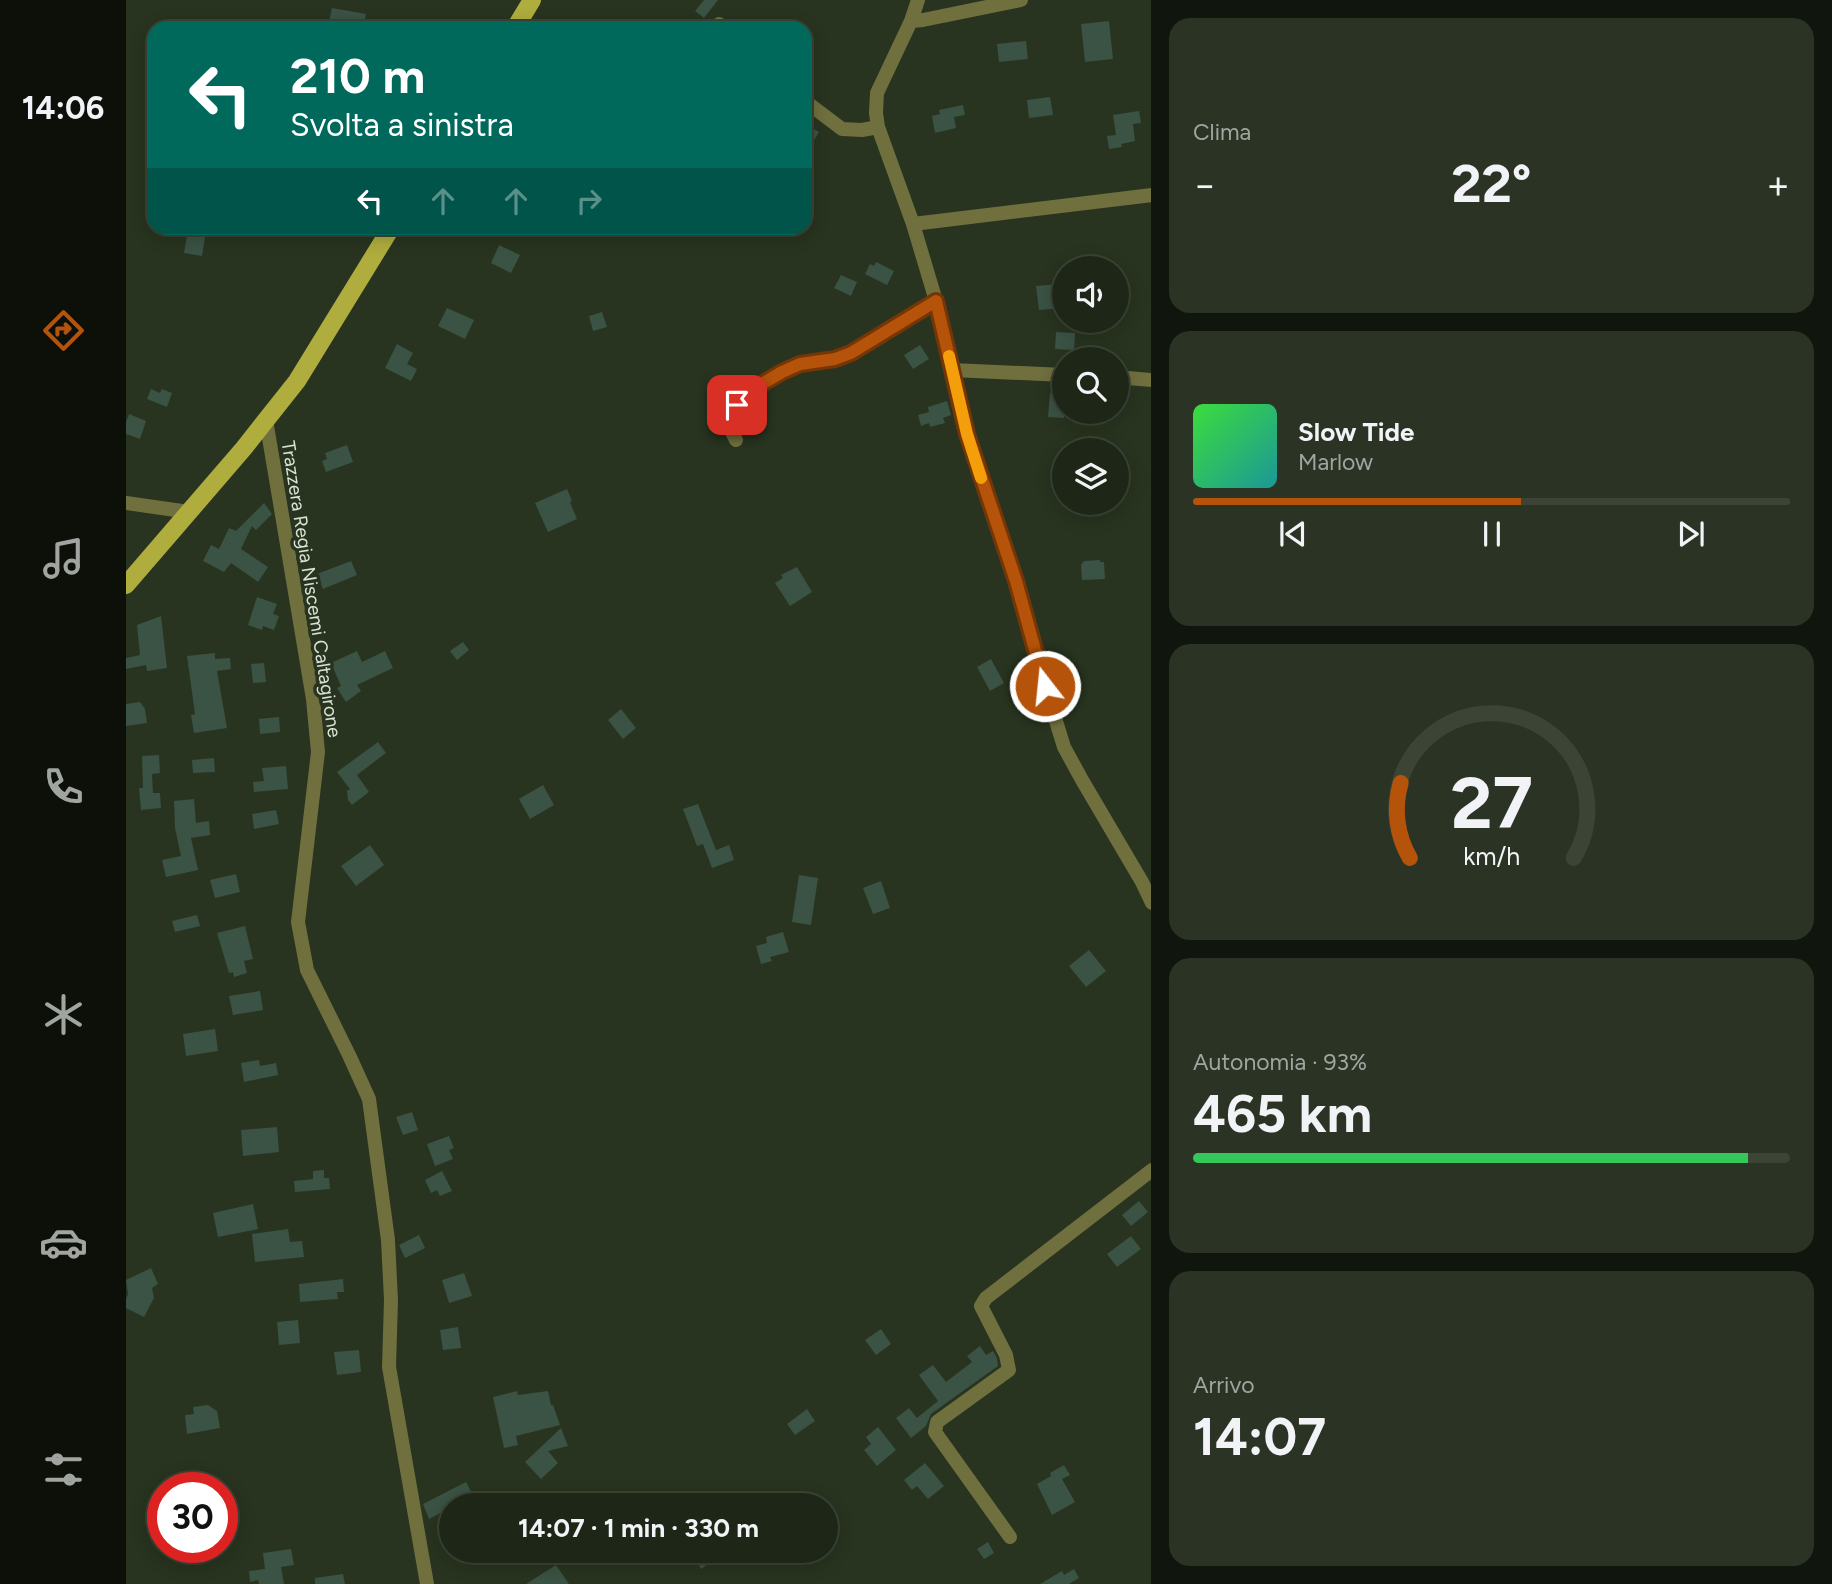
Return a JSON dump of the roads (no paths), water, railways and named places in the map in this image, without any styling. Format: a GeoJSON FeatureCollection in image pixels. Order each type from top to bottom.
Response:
{"type":"FeatureCollection","features":[{"type":"Feature","properties":{"kind":"main road"},"geometry":{"type":"LineString","coordinates":[[519,21],[532,0]]}},
{"type":"Feature","properties":{"kind":"main road"},"geometry":{"type":"LineString","coordinates":[[126,585],[297,381],[387,235]]}},
{"type":"Feature","properties":{"kind":"street"},"geometry":{"type":"LineString","coordinates":[[918,0],[877,93],[878,127],[913,224],[936,301],[967,434],[1016,581],[1064,747],[1142,882],[1151,903]]}},
{"type":"Feature","properties":{"kind":"street"},"geometry":{"type":"LineString","coordinates":[[911,21],[1021,0]]}},
{"type":"Feature","properties":{"kind":"street"},"geometry":{"type":"LineString","coordinates":[[812,106],[842,130],[878,127]]}},
{"type":"Feature","properties":{"kind":"street"},"geometry":{"type":"LineString","coordinates":[[913,224],[1151,195]]}},
{"type":"Feature","properties":{"kind":"street"},"geometry":{"type":"LineString","coordinates":[[736,440],[727,422],[737,405],[755,388],[800,364],[835,359],[851,353],[936,301]]}},
{"type":"Feature","properties":{"kind":"street"},"geometry":{"type":"LineString","coordinates":[[952,370],[1052,374]]}},
{"type":"Feature","properties":{"kind":"street"},"geometry":{"type":"LineString","coordinates":[[1129,378],[1151,380]]}},
{"type":"Feature","properties":{"kind":"street","name":"Trazzera Regia Niscemi Caltagirone"},"geometry":{"type":"LineString","coordinates":[[266,420],[313,699],[318,752],[298,922],[307,970],[369,1099],[388,1240],[391,1300],[389,1367],[428,1584]]}},
{"type":"Feature","properties":{"kind":"street"},"geometry":{"type":"LineString","coordinates":[[126,503],[189,512]]}},
{"type":"Feature","properties":{"kind":"street"},"geometry":{"type":"LineString","coordinates":[[1010,1537],[935,1432],[937,1422],[1009,1370],[1006,1355],[981,1306],[986,1298],[1151,1170]]}}]}
